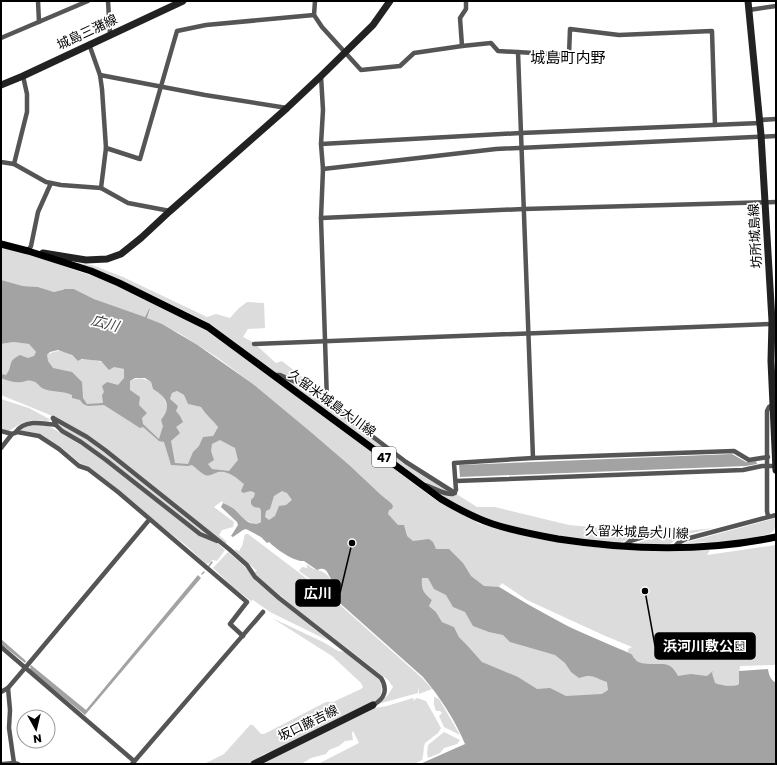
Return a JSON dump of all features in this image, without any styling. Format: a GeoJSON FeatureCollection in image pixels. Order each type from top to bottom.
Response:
{"type":"FeatureCollection","features":[{"type":"Feature","properties":{"kind":"main road","name":"城島三潴線"},"geometry":{"type":"LineString","coordinates":[[1,85],[182,1]]}},
{"type":"Feature","properties":{"kind":"main road"},"geometry":{"type":"LineString","coordinates":[[28,251],[86,260],[107,259],[121,254],[141,238],[226,160],[287,108],[373,25],[390,1]]}},
{"type":"Feature","properties":{"kind":"main road","name":"坊所城島線"},"geometry":{"type":"LineString","coordinates":[[748,1],[760,123],[773,322],[771,361],[776,470]]}},
{"type":"Feature","properties":{"kind":"main road","name":"久留米城島大川線"},"geometry":{"type":"LineString","coordinates":[[1,244],[90,271],[181,312],[208,327],[441,499],[465,513],[493,524],[536,535],[589,544],[624,546],[729,546],[776,537]]}},
{"type":"Feature","properties":{"kind":"main road","name":"坂口藤吉線"},"geometry":{"type":"LineString","coordinates":[[254,764],[373,705]]}},
{"type":"Feature","properties":{"kind":"street"},"geometry":{"type":"LineString","coordinates":[[38,1],[39,22]]}},
{"type":"Feature","properties":{"kind":"street"},"geometry":{"type":"LineString","coordinates":[[1,38],[88,1]]}},
{"type":"Feature","properties":{"kind":"street"},"geometry":{"type":"LineString","coordinates":[[108,1],[110,34]]}},
{"type":"Feature","properties":{"kind":"street"},"geometry":{"type":"LineString","coordinates":[[315,1],[314,15],[322,27],[361,70],[400,66],[414,53],[491,43],[498,51],[569,55],[570,29],[619,35],[712,32],[717,125]]}},
{"type":"Feature","properties":{"kind":"street"},"geometry":{"type":"LineString","coordinates":[[462,46],[460,18],[466,9],[466,1]]}},
{"type":"Feature","properties":{"kind":"street"},"geometry":{"type":"LineString","coordinates":[[749,10],[776,6]]}},
{"type":"Feature","properties":{"kind":"street"},"geometry":{"type":"LineString","coordinates":[[106,148],[140,159],[177,31],[206,25],[314,15]]}},
{"type":"Feature","properties":{"kind":"street"},"geometry":{"type":"LineString","coordinates":[[89,44],[100,75],[106,148],[101,188]]}},
{"type":"Feature","properties":{"kind":"street"},"geometry":{"type":"LineString","coordinates":[[518,52],[533,458]]}},
{"type":"Feature","properties":{"kind":"street"},"geometry":{"type":"LineString","coordinates":[[100,75],[160,87],[287,108]]}},
{"type":"Feature","properties":{"kind":"street"},"geometry":{"type":"LineString","coordinates":[[14,164],[28,112],[28,94],[23,76]]}},
{"type":"Feature","properties":{"kind":"street"},"geometry":{"type":"LineString","coordinates":[[321,76],[323,110],[321,144],[323,169],[321,218],[327,401]]}},
{"type":"Feature","properties":{"kind":"street"},"geometry":{"type":"LineString","coordinates":[[321,144],[731,125],[760,123],[776,119]]}},
{"type":"Feature","properties":{"kind":"street"},"geometry":{"type":"LineString","coordinates":[[323,169],[521,147],[776,136]]}},
{"type":"Feature","properties":{"kind":"street"},"geometry":{"type":"LineString","coordinates":[[1,162],[14,164],[26,170],[38,179],[52,183],[101,188],[128,203],[170,211]]}},
{"type":"Feature","properties":{"kind":"street"},"geometry":{"type":"LineString","coordinates":[[28,251],[32,246],[38,212],[52,183]]}},
{"type":"Feature","properties":{"kind":"street"},"geometry":{"type":"LineString","coordinates":[[321,218],[524,209],[776,202]]}},
{"type":"Feature","properties":{"kind":"street"},"geometry":{"type":"LineString","coordinates":[[254,344],[773,322]]}},
{"type":"Feature","properties":{"kind":"street"},"geometry":{"type":"LineString","coordinates":[[274,375],[280,375],[309,388],[406,462],[455,493]]}},
{"type":"Feature","properties":{"kind":"street"},"geometry":{"type":"LineString","coordinates":[[768,516],[767,411],[768,408],[774,404]]}},
{"type":"Feature","properties":{"kind":"street"},"geometry":{"type":"LineString","coordinates":[[218,541],[200,534],[112,464],[81,442],[62,431],[56,425],[53,418],[87,437],[218,541],[247,565],[255,577],[279,598],[381,678],[386,690],[379,702],[373,705]]}},
{"type":"Feature","properties":{"kind":"street"},"geometry":{"type":"LineString","coordinates":[[1,448],[18,428],[26,424],[44,423],[56,425]]}},
{"type":"Feature","properties":{"kind":"street"},"geometry":{"type":"LineString","coordinates":[[1,431],[14,434],[39,436],[59,449],[79,466],[88,469],[118,492],[247,602],[230,624],[243,636]]}},
{"type":"Feature","properties":{"kind":"street"},"geometry":{"type":"LineString","coordinates":[[455,493],[456,481],[454,462],[734,451],[749,460],[768,457]]}},
{"type":"Feature","properties":{"kind":"street"},"geometry":{"type":"LineString","coordinates":[[456,481],[743,470],[768,465],[776,466]]}},
{"type":"Feature","properties":{"kind":"street"},"geometry":{"type":"LineString","coordinates":[[422,484],[430,486],[448,495],[455,493]]}},
{"type":"Feature","properties":{"kind":"street"},"geometry":{"type":"LineString","coordinates":[[674,547],[686,539],[776,515]]}},
{"type":"Feature","properties":{"kind":"street"},"geometry":{"type":"LineString","coordinates":[[1,692],[8,688],[149,520]]}},
{"type":"Feature","properties":{"kind":"street"},"geometry":{"type":"LineString","coordinates":[[624,546],[630,542],[656,533],[659,530],[659,526]]}},
{"type":"Feature","properties":{"kind":"street"},"geometry":{"type":"LineString","coordinates":[[1,647],[133,762],[263,612]]}},
{"type":"Feature","properties":{"kind":"street"},"geometry":{"type":"LineString","coordinates":[[3,764],[16,763],[9,728],[10,710],[8,688]]}},
{"type":"Feature","properties":{"kind":"shaded area"},"geometry":{"type":"Polygon","coordinates":[[[1,247],[49,261],[110,282],[165,308],[215,335],[437,501],[480,524],[534,538],[582,546],[645,551],[710,550],[707,555],[776,545],[776,666],[740,666],[738,685],[720,685],[598,662],[617,702],[546,703],[482,662],[459,637],[454,627],[442,622],[436,612],[429,606],[432,600],[424,594],[385,524],[348,464],[253,384],[218,358],[179,333],[147,318],[149,309],[145,317],[94,299],[74,289],[63,289],[54,292],[38,287],[23,286],[1,280],[1,247]],[[502,583],[499,587],[546,614],[595,639],[628,652],[628,649],[632,647],[603,635],[527,600],[502,583]]]}},
{"type":"Feature","properties":{"kind":"shaded area"},"geometry":{"type":"Polygon","coordinates":[[[65,261],[92,265],[123,277],[207,317],[216,314],[230,318],[247,302],[264,303],[265,328],[248,329],[243,337],[253,342],[276,363],[282,361],[325,395],[324,397],[310,387],[275,372],[203,320],[121,280],[65,261]]]}},
{"type":"Feature","properties":{"kind":"shaded area"},"geometry":{"type":"Polygon","coordinates":[[[13,342],[29,344],[54,373],[44,358],[57,351],[66,352],[78,361],[83,359],[94,360],[124,369],[128,391],[130,381],[141,378],[151,382],[153,389],[162,394],[171,415],[170,399],[172,393],[177,391],[184,395],[188,404],[201,407],[221,421],[207,447],[223,437],[273,484],[301,491],[277,523],[261,522],[254,524],[242,518],[237,511],[222,501],[214,507],[234,522],[233,527],[222,530],[219,535],[227,542],[225,545],[89,437],[50,415],[1,395],[1,344],[13,342]]]}},
{"type":"Feature","properties":{"kind":"shaded area"},"geometry":{"type":"Polygon","coordinates":[[[281,377],[308,389],[451,492],[447,492],[424,482],[281,377]]]}},
{"type":"Feature","properties":{"kind":"shaded area"},"geometry":{"type":"Polygon","coordinates":[[[1,399],[29,408],[51,420],[34,420],[21,424],[9,431],[1,429],[1,399]]]}},
{"type":"Feature","properties":{"kind":"shaded area"},"geometry":{"type":"Polygon","coordinates":[[[31,425],[47,425],[98,455],[184,524],[203,537],[217,543],[225,550],[217,561],[212,560],[210,563],[206,564],[188,547],[87,466],[81,464],[62,448],[40,434],[20,430],[31,425]]]}},
{"type":"Feature","properties":{"kind":"shaded area"},"geometry":{"type":"Polygon","coordinates":[[[60,425],[86,438],[208,535],[190,524],[115,464],[64,430],[60,425]]]}},
{"type":"Feature","properties":{"kind":"shaded area"},"geometry":{"type":"Polygon","coordinates":[[[431,489],[448,496],[458,495],[477,507],[495,507],[569,525],[643,532],[656,531],[618,543],[583,540],[528,531],[465,510],[431,489]]]}},
{"type":"Feature","properties":{"kind":"shaded area"},"geometry":{"type":"Polygon","coordinates":[[[776,518],[775,529],[765,536],[743,540],[684,543],[776,518]]]}},
{"type":"Feature","properties":{"kind":"shaded area"},"geometry":{"type":"Polygon","coordinates":[[[714,528],[683,535],[670,544],[639,545],[640,542],[658,537],[662,533],[714,528]]]}},
{"type":"Feature","properties":{"kind":"shaded area"},"geometry":{"type":"Polygon","coordinates":[[[245,534],[248,534],[331,597],[422,678],[432,689],[419,694],[419,686],[418,693],[378,704],[388,695],[393,687],[388,680],[293,606],[256,575],[254,572],[257,571],[235,551],[235,549],[239,551],[242,546],[245,534]]]}},
{"type":"Feature","properties":{"kind":"shaded area"},"geometry":{"type":"Polygon","coordinates":[[[228,552],[244,566],[257,582],[329,641],[270,612],[253,600],[251,601],[233,587],[213,568],[228,552]]]}},
{"type":"Feature","properties":{"kind":"shaded area"},"geometry":{"type":"Polygon","coordinates":[[[307,564],[312,568],[324,572],[329,577],[335,592],[333,595],[299,571],[302,567],[307,568],[307,564]]]}},
{"type":"Feature","properties":{"kind":"shaded area"},"geometry":{"type":"Polygon","coordinates":[[[272,618],[323,642],[338,651],[345,652],[378,678],[381,684],[380,695],[377,700],[274,751],[264,754],[248,764],[204,764],[224,754],[250,725],[253,725],[261,734],[264,734],[326,702],[333,702],[363,687],[361,683],[332,656],[272,618]]]}},
{"type":"Feature","properties":{"kind":"shaded area"},"geometry":{"type":"Polygon","coordinates":[[[434,697],[439,699],[460,735],[444,727],[439,716],[442,713],[440,711],[436,711],[434,705],[434,697]]]}},
{"type":"Feature","properties":{"kind":"shaded area"},"geometry":{"type":"Polygon","coordinates":[[[413,698],[413,701],[417,698],[426,701],[441,728],[438,733],[425,743],[422,760],[414,764],[318,764],[359,743],[353,731],[353,740],[345,741],[339,746],[329,750],[326,754],[311,758],[301,764],[258,764],[369,709],[387,706],[413,698]]]}},
{"type":"Feature","properties":{"kind":"shaded area"},"geometry":{"type":"Polygon","coordinates":[[[444,732],[460,740],[457,744],[444,748],[440,753],[428,758],[428,745],[444,732]]]}},
{"type":"Feature","properties":{"kind":"water"},"geometry":{"type":"Polygon","coordinates":[[[1,280],[23,286],[38,287],[54,292],[65,289],[74,289],[94,299],[145,317],[150,309],[147,318],[162,324],[196,344],[253,384],[348,464],[391,503],[393,506],[392,509],[389,510],[388,514],[398,525],[404,525],[407,536],[413,541],[429,539],[433,542],[436,549],[449,549],[463,563],[471,576],[484,586],[499,587],[569,627],[631,654],[638,662],[670,666],[678,676],[691,674],[707,676],[713,671],[712,673],[715,683],[729,686],[738,685],[739,671],[768,669],[770,677],[776,683],[776,764],[420,764],[465,744],[447,709],[423,677],[333,597],[335,592],[334,585],[326,570],[317,570],[304,561],[290,557],[269,542],[267,543],[261,537],[246,529],[233,537],[231,536],[238,525],[237,522],[221,507],[223,503],[233,508],[245,520],[252,524],[256,524],[261,522],[261,511],[260,508],[254,507],[251,504],[251,500],[255,493],[251,491],[243,493],[241,491],[244,484],[229,473],[218,472],[205,475],[192,465],[171,465],[164,442],[159,441],[143,427],[140,428],[104,405],[88,406],[83,404],[80,400],[72,398],[72,395],[64,392],[45,390],[34,381],[14,382],[1,378],[1,374],[6,375],[16,357],[20,355],[28,358],[34,356],[36,352],[29,344],[13,342],[1,344],[1,280]],[[58,350],[50,352],[47,355],[48,361],[53,368],[72,372],[82,382],[83,398],[87,404],[103,403],[102,395],[104,392],[102,386],[107,382],[118,385],[124,378],[124,369],[114,367],[109,370],[101,361],[82,359],[78,361],[72,355],[58,350]],[[135,378],[130,381],[130,390],[140,397],[139,405],[147,413],[142,418],[143,424],[159,439],[163,426],[161,420],[167,407],[165,399],[153,389],[151,382],[145,378],[135,378]],[[177,391],[172,393],[170,399],[178,406],[176,411],[183,422],[176,427],[180,433],[171,441],[175,463],[188,464],[193,452],[199,446],[203,437],[213,436],[218,427],[201,407],[188,404],[184,395],[177,391]],[[220,440],[212,444],[211,451],[214,460],[208,464],[212,469],[229,471],[238,460],[235,448],[220,440]],[[282,491],[274,496],[270,509],[266,511],[265,517],[269,520],[275,516],[279,506],[286,505],[292,500],[287,493],[282,491]],[[422,578],[422,585],[426,595],[432,600],[429,606],[436,612],[442,622],[454,627],[459,637],[482,662],[518,677],[537,689],[550,688],[566,696],[602,694],[608,690],[607,682],[591,676],[579,678],[571,672],[565,663],[555,655],[510,642],[503,635],[473,626],[465,612],[453,607],[446,595],[434,589],[428,578],[422,578]]]}},
{"type":"Feature","properties":{"kind":"water"},"geometry":{"type":"Polygon","coordinates":[[[732,454],[746,462],[756,461],[757,464],[746,466],[460,477],[459,465],[732,454]]]}},
{"type":"Feature","properties":{"kind":"water"},"geometry":{"type":"Polygon","coordinates":[[[198,575],[201,578],[85,715],[29,669],[31,668],[31,665],[86,710],[198,575]]]}},
{"type":"Feature","properties":{"kind":"water"},"geometry":{"type":"Polygon","coordinates":[[[1,639],[26,661],[25,663],[1,644],[1,639]]]}},
{"type":"Feature","properties":{"kind":"waterway"},"geometry":{"type":"LineString","coordinates":[[209,566],[212,562]]}},
{"type":"Feature","properties":{"kind":"place","name":"広川"},"geometry":{"type":"Point","coordinates":[352,543]}},
{"type":"Feature","properties":{"kind":"place","name":"浜河川敷公園"},"geometry":{"type":"Point","coordinates":[645,591]}},
{"type":"Feature","properties":{"kind":"district","name":"城島町内野"},"geometry":{"type":"Point","coordinates":[568,57]}}]}
